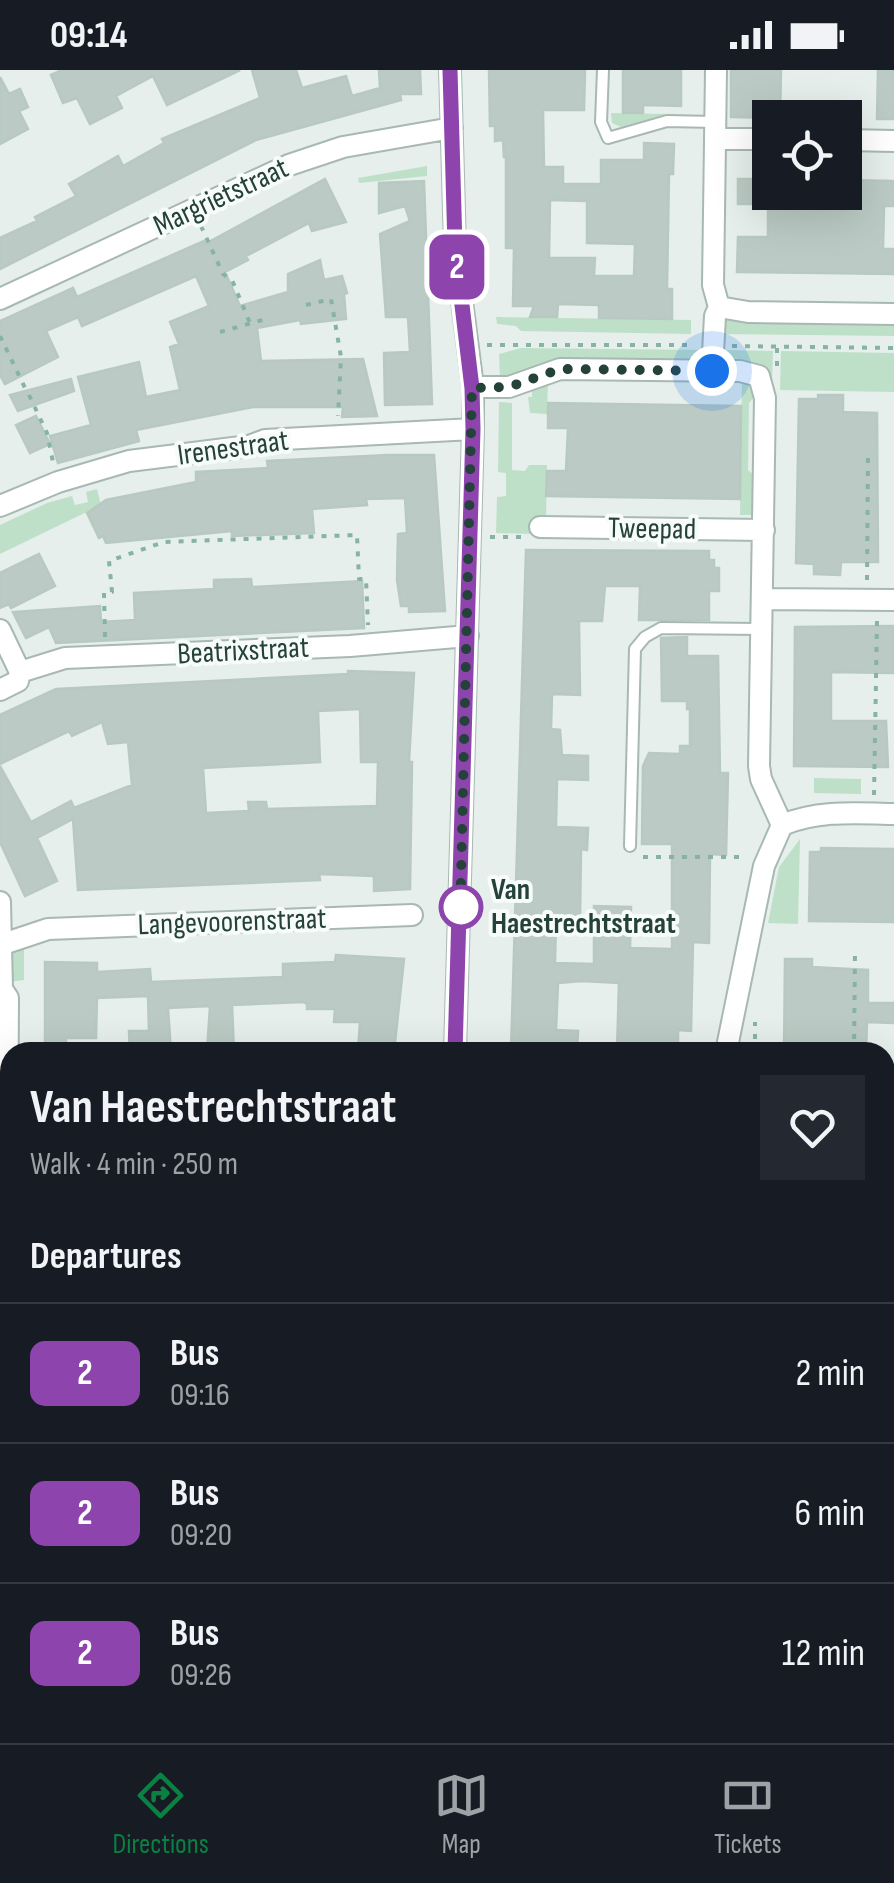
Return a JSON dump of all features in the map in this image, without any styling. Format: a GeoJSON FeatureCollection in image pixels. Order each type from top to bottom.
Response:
{"type":"FeatureCollection","features":[{"type":"Feature","properties":{"kind":"street"},"geometry":{"type":"LineString","coordinates":[[450,70],[457,276],[472,388],[473,429],[455,1042]]}},
{"type":"Feature","properties":{"kind":"street"},"geometry":{"type":"LineString","coordinates":[[712,371],[719,307],[714,285],[716,70]]}},
{"type":"Feature","properties":{"kind":"street","name":"Margrietstraat"},"geometry":{"type":"LineString","coordinates":[[0,299],[318,154],[452,128]]}},
{"type":"Feature","properties":{"kind":"street"},"geometry":{"type":"LineString","coordinates":[[715,130],[752,137]]}},
{"type":"Feature","properties":{"kind":"street"},"geometry":{"type":"LineString","coordinates":[[862,140],[894,141]]}},
{"type":"Feature","properties":{"kind":"street"},"geometry":{"type":"LineString","coordinates":[[719,307],[748,312],[894,314]]}},
{"type":"Feature","properties":{"kind":"street"},"geometry":{"type":"LineString","coordinates":[[472,388],[509,387],[560,369],[748,372],[759,376],[764,386],[759,766],[782,825]]}},
{"type":"Feature","properties":{"kind":"street","name":"Irenestraat"},"geometry":{"type":"LineString","coordinates":[[0,506],[58,482],[138,460],[240,447],[265,440],[473,429]]}},
{"type":"Feature","properties":{"kind":"street","name":"Tweepad"},"geometry":{"type":"LineString","coordinates":[[540,527],[764,530]]}},
{"type":"Feature","properties":{"kind":"street"},"geometry":{"type":"LineString","coordinates":[[762,599],[880,600]]}},
{"type":"Feature","properties":{"kind":"street"},"geometry":{"type":"LineString","coordinates":[[0,630],[20,672],[18,681],[0,690]]}},
{"type":"Feature","properties":{"kind":"street","name":"Beatrixstraat"},"geometry":{"type":"LineString","coordinates":[[20,672],[50,660],[468,636]]}},
{"type":"Feature","properties":{"kind":"street"},"geometry":{"type":"LineString","coordinates":[[728,1042],[768,854],[782,825],[804,816],[884,813]]}},
{"type":"Feature","properties":{"kind":"street"},"geometry":{"type":"LineString","coordinates":[[0,902],[1,990],[8,998],[7,1042]]}},
{"type":"Feature","properties":{"kind":"street","name":"Langevoorenstraat"},"geometry":{"type":"LineString","coordinates":[[1,945],[48,929],[412,914]]}},
{"type":"Feature","properties":{"kind":"lane"},"geometry":{"type":"LineString","coordinates":[[603,70],[601,122],[608,138],[665,122],[715,130]]}},
{"type":"Feature","properties":{"kind":"lane"},"geometry":{"type":"LineString","coordinates":[[630,846],[635,649],[661,628],[761,629]]}},
{"type":"Feature","properties":{"kind":"path"},"geometry":{"type":"LineString","coordinates":[[194,210],[223,274],[232,280],[250,324]]}},
{"type":"Feature","properties":{"kind":"path"},"geometry":{"type":"LineString","coordinates":[[306,304],[331,299],[341,357],[338,436]]}},
{"type":"Feature","properties":{"kind":"path"},"geometry":{"type":"LineString","coordinates":[[220,332],[266,319]]}},
{"type":"Feature","properties":{"kind":"path"},"geometry":{"type":"LineString","coordinates":[[0,336],[47,433],[58,482]]}},
{"type":"Feature","properties":{"kind":"path"},"geometry":{"type":"LineString","coordinates":[[467,345],[894,348]]}},
{"type":"Feature","properties":{"kind":"path"},"geometry":{"type":"LineString","coordinates":[[868,455],[880,600],[884,813]]}},
{"type":"Feature","properties":{"kind":"path"},"geometry":{"type":"LineString","coordinates":[[471,536],[533,537],[540,527]]}},
{"type":"Feature","properties":{"kind":"path"},"geometry":{"type":"LineString","coordinates":[[106,656],[104,593],[112,592],[110,561],[164,542],[357,534],[359,579],[366,579],[369,644]]}},
{"type":"Feature","properties":{"kind":"path"},"geometry":{"type":"LineString","coordinates":[[630,846],[642,857],[746,858],[747,850],[768,854]]}},
{"type":"Feature","properties":{"kind":"path"},"geometry":{"type":"LineString","coordinates":[[854,1042],[856,950]]}},
{"type":"Feature","properties":{"kind":"green space"},"geometry":{"type":"Polygon","coordinates":[[[611,113],[666,114],[621,127],[612,123],[611,113]]]}},
{"type":"Feature","properties":{"kind":"green space"},"geometry":{"type":"Polygon","coordinates":[[[427,166],[427,176],[359,183],[358,178],[427,166]]]}},
{"type":"Feature","properties":{"kind":"green space"},"geometry":{"type":"Polygon","coordinates":[[[496,317],[691,320],[691,334],[521,331],[516,326],[497,324],[496,317]]]}},
{"type":"Feature","properties":{"kind":"green space"},"geometry":{"type":"Polygon","coordinates":[[[726,319],[894,321],[894,336],[720,334],[726,319]]]}},
{"type":"Feature","properties":{"kind":"green space"},"geometry":{"type":"Polygon","coordinates":[[[521,348],[705,350],[701,364],[545,362],[511,379],[500,380],[499,354],[521,348]]]}},
{"type":"Feature","properties":{"kind":"green space"},"geometry":{"type":"Polygon","coordinates":[[[720,350],[773,351],[772,381],[758,367],[724,364],[720,350]]]}},
{"type":"Feature","properties":{"kind":"green space"},"geometry":{"type":"Polygon","coordinates":[[[781,351],[894,353],[894,392],[780,390],[781,351]]]}},
{"type":"Feature","properties":{"kind":"green space"},"geometry":{"type":"Polygon","coordinates":[[[742,379],[753,385],[757,394],[749,403],[748,470],[757,478],[756,515],[740,515],[742,379]]]}},
{"type":"Feature","properties":{"kind":"green space"},"geometry":{"type":"Polygon","coordinates":[[[548,382],[547,414],[530,413],[528,397],[532,397],[532,388],[548,382]]]}},
{"type":"Feature","properties":{"kind":"green space"},"geometry":{"type":"Polygon","coordinates":[[[499,402],[512,403],[512,470],[547,465],[546,520],[533,521],[532,534],[496,533],[497,497],[506,496],[506,473],[498,472],[499,402]]]}},
{"type":"Feature","properties":{"kind":"green space"},"geometry":{"type":"Polygon","coordinates":[[[97,489],[101,505],[0,554],[0,525],[72,496],[75,505],[88,502],[86,492],[97,489]]]}},
{"type":"Feature","properties":{"kind":"green space"},"geometry":{"type":"Polygon","coordinates":[[[814,778],[861,779],[861,794],[814,793],[814,778]]]}},
{"type":"Feature","properties":{"kind":"green space"},"geometry":{"type":"Polygon","coordinates":[[[800,839],[798,924],[768,923],[779,867],[800,839]]]}},
{"type":"Feature","properties":{"kind":"green space"},"geometry":{"type":"Polygon","coordinates":[[[24,943],[24,980],[8,982],[8,950],[24,943]]]}},
{"type":"Feature","properties":{"kind":"building"},"geometry":{"type":"Polygon","coordinates":[[[62,70],[240,70],[167,105],[153,76],[116,96],[122,108],[90,124],[77,98],[63,103],[51,75],[62,70]]]}},
{"type":"Feature","properties":{"kind":"building"},"geometry":{"type":"Polygon","coordinates":[[[252,70],[296,70],[302,88],[346,76],[352,96],[380,88],[379,70],[420,70],[421,94],[400,94],[401,100],[256,140],[0,269],[0,238],[37,221],[35,217],[76,196],[69,184],[118,156],[123,166],[164,143],[162,139],[260,98],[252,70]]]}},
{"type":"Feature","properties":{"kind":"building"},"geometry":{"type":"Polygon","coordinates":[[[489,70],[585,70],[584,110],[543,110],[544,167],[563,167],[563,184],[601,184],[601,160],[644,160],[644,143],[674,144],[673,174],[669,174],[667,289],[672,289],[672,319],[599,318],[599,305],[558,304],[557,317],[530,317],[534,306],[513,306],[514,248],[506,248],[506,157],[503,140],[495,141],[495,126],[490,126],[489,70]],[[550,200],[549,258],[595,258],[594,276],[634,276],[635,244],[587,243],[587,201],[550,200]]]}},
{"type":"Feature","properties":{"kind":"building"},"geometry":{"type":"Polygon","coordinates":[[[623,70],[681,70],[681,106],[643,105],[643,113],[623,113],[623,70]]]}},
{"type":"Feature","properties":{"kind":"building"},"geometry":{"type":"Polygon","coordinates":[[[731,70],[781,70],[780,100],[752,100],[752,117],[731,117],[731,70]]]}},
{"type":"Feature","properties":{"kind":"building"},"geometry":{"type":"Polygon","coordinates":[[[878,70],[894,70],[894,119],[877,119],[878,70]]]}},
{"type":"Feature","properties":{"kind":"building"},"geometry":{"type":"Polygon","coordinates":[[[0,77],[9,94],[20,89],[28,107],[19,111],[28,129],[0,144],[0,77]]]}},
{"type":"Feature","properties":{"kind":"building"},"geometry":{"type":"Polygon","coordinates":[[[325,179],[346,222],[312,231],[309,223],[246,256],[248,260],[225,272],[240,306],[288,292],[288,274],[320,260],[324,280],[342,276],[347,293],[346,319],[301,324],[300,320],[257,328],[261,361],[363,359],[377,416],[342,417],[343,407],[253,407],[136,430],[139,441],[58,463],[50,436],[91,425],[78,377],[139,362],[146,397],[180,390],[170,347],[179,344],[170,322],[209,306],[196,276],[82,326],[78,317],[46,331],[58,357],[5,384],[0,375],[0,321],[73,288],[77,297],[204,241],[205,244],[325,179]]]}},
{"type":"Feature","properties":{"kind":"building"},"geometry":{"type":"Polygon","coordinates":[[[738,179],[752,179],[752,204],[738,204],[738,179]]]}},
{"type":"Feature","properties":{"kind":"building"},"geometry":{"type":"Polygon","coordinates":[[[862,180],[894,181],[894,206],[884,206],[883,249],[894,249],[894,274],[737,272],[738,237],[768,237],[768,210],[862,210],[862,180]]]}},
{"type":"Feature","properties":{"kind":"building"},"geometry":{"type":"Polygon","coordinates":[[[424,181],[432,404],[385,405],[384,353],[410,352],[408,317],[386,317],[380,234],[410,221],[405,206],[379,213],[379,183],[424,181]]]}},
{"type":"Feature","properties":{"kind":"building"},"geometry":{"type":"Polygon","coordinates":[[[71,379],[74,391],[18,411],[10,395],[71,379]]]}},
{"type":"Feature","properties":{"kind":"building"},"geometry":{"type":"Polygon","coordinates":[[[818,395],[843,395],[843,412],[877,413],[878,562],[841,562],[840,575],[814,574],[814,564],[796,563],[799,399],[818,399],[818,395]]]}},
{"type":"Feature","properties":{"kind":"building"},"geometry":{"type":"Polygon","coordinates":[[[548,403],[741,406],[740,499],[546,496],[547,471],[566,471],[568,428],[548,428],[548,403]]]}},
{"type":"Feature","properties":{"kind":"building"},"geometry":{"type":"Polygon","coordinates":[[[36,416],[50,444],[30,453],[16,425],[36,416]]]}},
{"type":"Feature","properties":{"kind":"building"},"geometry":{"type":"Polygon","coordinates":[[[434,455],[445,611],[409,612],[409,606],[401,606],[398,534],[407,533],[405,498],[366,499],[367,505],[312,509],[314,533],[232,536],[232,531],[106,543],[103,536],[99,538],[87,513],[106,500],[196,482],[196,472],[268,468],[267,461],[434,455]]]}},
{"type":"Feature","properties":{"kind":"building"},"geometry":{"type":"Polygon","coordinates":[[[526,550],[709,551],[709,560],[714,560],[714,568],[719,568],[719,591],[709,591],[709,620],[639,620],[640,586],[605,586],[602,621],[576,621],[580,695],[552,694],[551,729],[560,730],[562,755],[588,756],[588,780],[557,779],[556,827],[588,828],[587,850],[581,849],[580,919],[556,919],[555,963],[594,964],[594,906],[631,907],[630,948],[672,949],[672,844],[642,844],[643,766],[649,753],[680,754],[680,746],[690,746],[690,709],[687,701],[662,701],[661,638],[687,637],[687,656],[718,656],[720,773],[728,773],[726,855],[710,854],[709,943],[693,942],[691,1031],[678,1030],[678,1042],[617,1042],[619,983],[582,981],[558,983],[556,1030],[578,1031],[577,1042],[511,1042],[526,550]]]}},
{"type":"Feature","properties":{"kind":"building"},"geometry":{"type":"Polygon","coordinates":[[[39,554],[55,586],[11,608],[9,604],[0,608],[0,573],[39,554]]]}},
{"type":"Feature","properties":{"kind":"building"},"geometry":{"type":"Polygon","coordinates":[[[251,579],[252,587],[362,581],[364,628],[56,643],[49,627],[26,638],[13,612],[100,606],[101,622],[135,620],[134,593],[214,589],[214,580],[251,579]]]}},
{"type":"Feature","properties":{"kind":"building"},"geometry":{"type":"Polygon","coordinates":[[[893,626],[893,673],[831,672],[831,721],[886,721],[888,767],[794,766],[795,627],[893,626]]]}},
{"type":"Feature","properties":{"kind":"building"},"geometry":{"type":"Polygon","coordinates":[[[414,673],[409,762],[410,889],[374,891],[374,876],[319,874],[320,880],[78,890],[73,819],[37,838],[57,881],[25,896],[0,842],[0,766],[31,822],[71,801],[74,808],[132,785],[128,742],[108,744],[102,722],[72,736],[69,731],[0,764],[0,715],[56,689],[414,673]],[[360,709],[318,711],[320,762],[203,768],[206,813],[249,811],[248,802],[266,802],[267,809],[377,806],[378,762],[361,762],[360,709]]]}},
{"type":"Feature","properties":{"kind":"building"},"geometry":{"type":"Polygon","coordinates":[[[821,848],[894,849],[894,922],[809,921],[810,852],[821,852],[821,848]]]}},
{"type":"Feature","properties":{"kind":"building"},"geometry":{"type":"Polygon","coordinates":[[[336,955],[404,959],[395,1042],[359,1042],[360,1022],[334,1022],[335,1009],[307,1009],[303,1002],[232,1005],[234,1042],[208,1042],[210,1006],[168,1008],[170,1042],[130,1042],[129,1031],[149,1031],[148,996],[97,998],[96,1038],[45,1042],[45,962],[97,963],[97,972],[150,969],[151,982],[283,977],[283,964],[335,962],[336,955]]]}},
{"type":"Feature","properties":{"kind":"building"},"geometry":{"type":"Polygon","coordinates":[[[785,959],[812,959],[812,967],[868,970],[868,1003],[894,1003],[894,1023],[867,1022],[866,1042],[784,1042],[785,959]]]}},
{"type":"Feature","properties":{"kind":"bus line","name":"2"},"geometry":{"type":"LineString","coordinates":[[450,70],[455,247],[472,388],[473,429],[456,1042]]}},
{"type":"Feature","properties":{"kind":"place","name":"Van Haestrechtstraat"},"geometry":{"type":"Point","coordinates":[461,907]}},
{"type":"Feature","properties":{"kind":"route"},"geometry":{"type":"LineString","coordinates":[[461,907],[460,922],[472,388],[509,387],[560,369],[712,371]]}}]}
